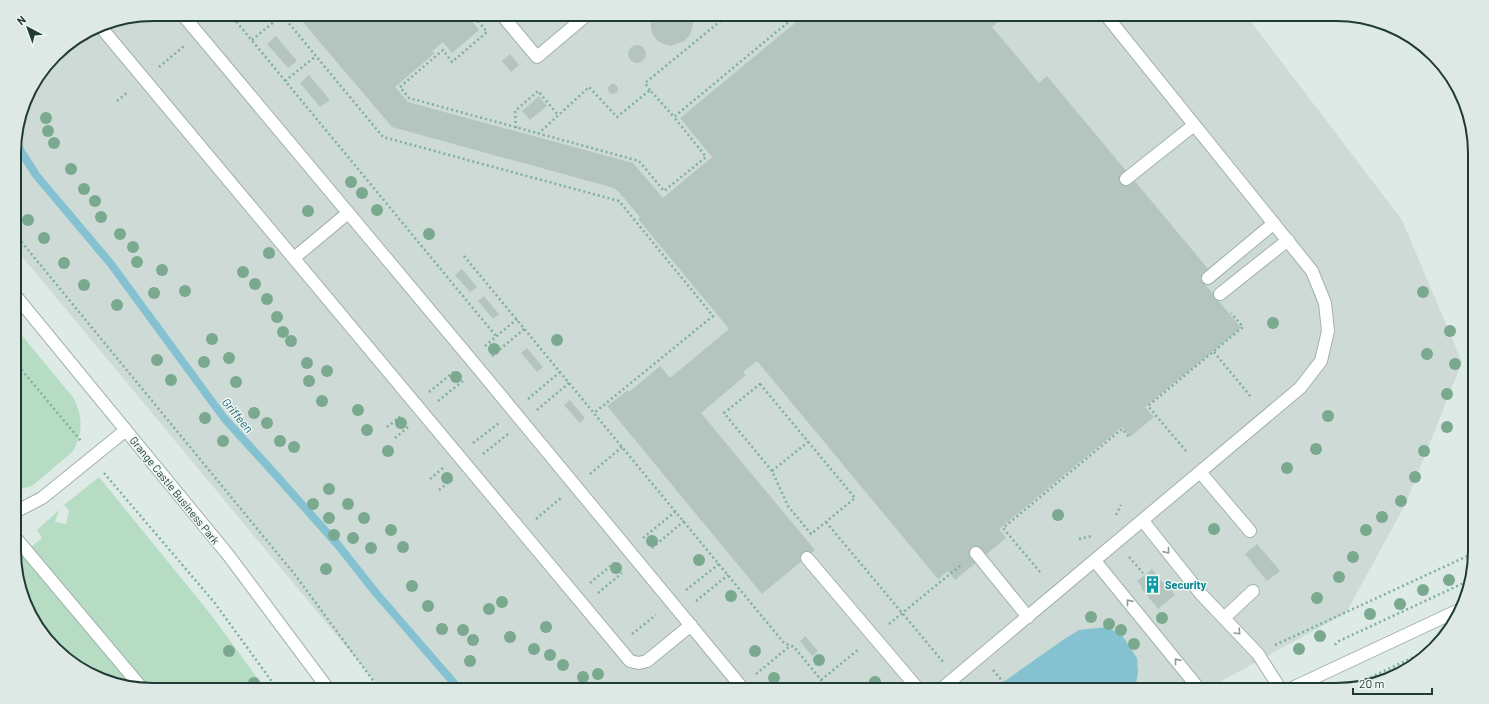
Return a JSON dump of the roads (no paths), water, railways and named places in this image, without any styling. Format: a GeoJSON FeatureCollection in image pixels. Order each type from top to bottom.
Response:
{"type":"FeatureCollection","features":[{"type":"Feature","properties":{"kind":"street"},"geometry":{"type":"LineString","coordinates":[[188,21],[470,358],[738,683]]}},
{"type":"Feature","properties":{"kind":"street"},"geometry":{"type":"LineString","coordinates":[[507,21],[537,57],[580,21]]}},
{"type":"Feature","properties":{"kind":"street"},"geometry":{"type":"LineString","coordinates":[[948,683],[1300,388],[1321,361],[1328,331],[1325,303],[1312,271],[1110,21]]}},
{"type":"Feature","properties":{"kind":"street"},"geometry":{"type":"LineString","coordinates":[[104,31],[630,661],[639,663],[647,661],[691,625]]}},
{"type":"Feature","properties":{"kind":"street"},"geometry":{"type":"LineString","coordinates":[[1126,179],[1194,125]]}},
{"type":"Feature","properties":{"kind":"street"},"geometry":{"type":"LineString","coordinates":[[294,258],[348,213]]}},
{"type":"Feature","properties":{"kind":"street"},"geometry":{"type":"LineString","coordinates":[[1208,278],[1274,223]]}},
{"type":"Feature","properties":{"kind":"street"},"geometry":{"type":"LineString","coordinates":[[1220,294],[1288,240]]}},
{"type":"Feature","properties":{"kind":"street","name":"Grange Castle Business Park"},"geometry":{"type":"LineString","coordinates":[[21,302],[229,556],[324,683]]}},
{"type":"Feature","properties":{"kind":"street"},"geometry":{"type":"LineString","coordinates":[[21,509],[42,498],[126,430]]}},
{"type":"Feature","properties":{"kind":"street"},"geometry":{"type":"LineString","coordinates":[[1200,472],[1250,531]]}},
{"type":"Feature","properties":{"kind":"street"},"geometry":{"type":"LineString","coordinates":[[1143,521],[1201,594],[1258,654],[1277,683]]}},
{"type":"Feature","properties":{"kind":"street"},"geometry":{"type":"LineString","coordinates":[[21,544],[136,681]]}},
{"type":"Feature","properties":{"kind":"street"},"geometry":{"type":"LineString","coordinates":[[976,553],[1028,617]]}},
{"type":"Feature","properties":{"kind":"street"},"geometry":{"type":"LineString","coordinates":[[807,558],[913,683]]}},
{"type":"Feature","properties":{"kind":"street"},"geometry":{"type":"LineString","coordinates":[[1095,561],[1194,683]]}},
{"type":"Feature","properties":{"kind":"street"},"geometry":{"type":"LineString","coordinates":[[1224,618],[1253,591]]}},
{"type":"Feature","properties":{"kind":"street"},"geometry":{"type":"LineString","coordinates":[[1303,683],[1452,613]]}},
{"type":"Feature","properties":{"kind":"water"},"geometry":{"type":"Polygon","coordinates":[[[1107,627],[1122,635],[1137,658],[1138,672],[1136,683],[1002,683],[1063,640],[1079,630],[1107,627]]]}},
{"type":"Feature","properties":{"kind":"waterway","name":"Griffeen"},"geometry":{"type":"LineString","coordinates":[[21,151],[36,175],[111,264],[224,418],[338,545],[376,593],[454,683]]}},
{"type":"Feature","properties":{"kind":"place","name":"Security"},"geometry":{"type":"Point","coordinates":[1152,584]}}]}
